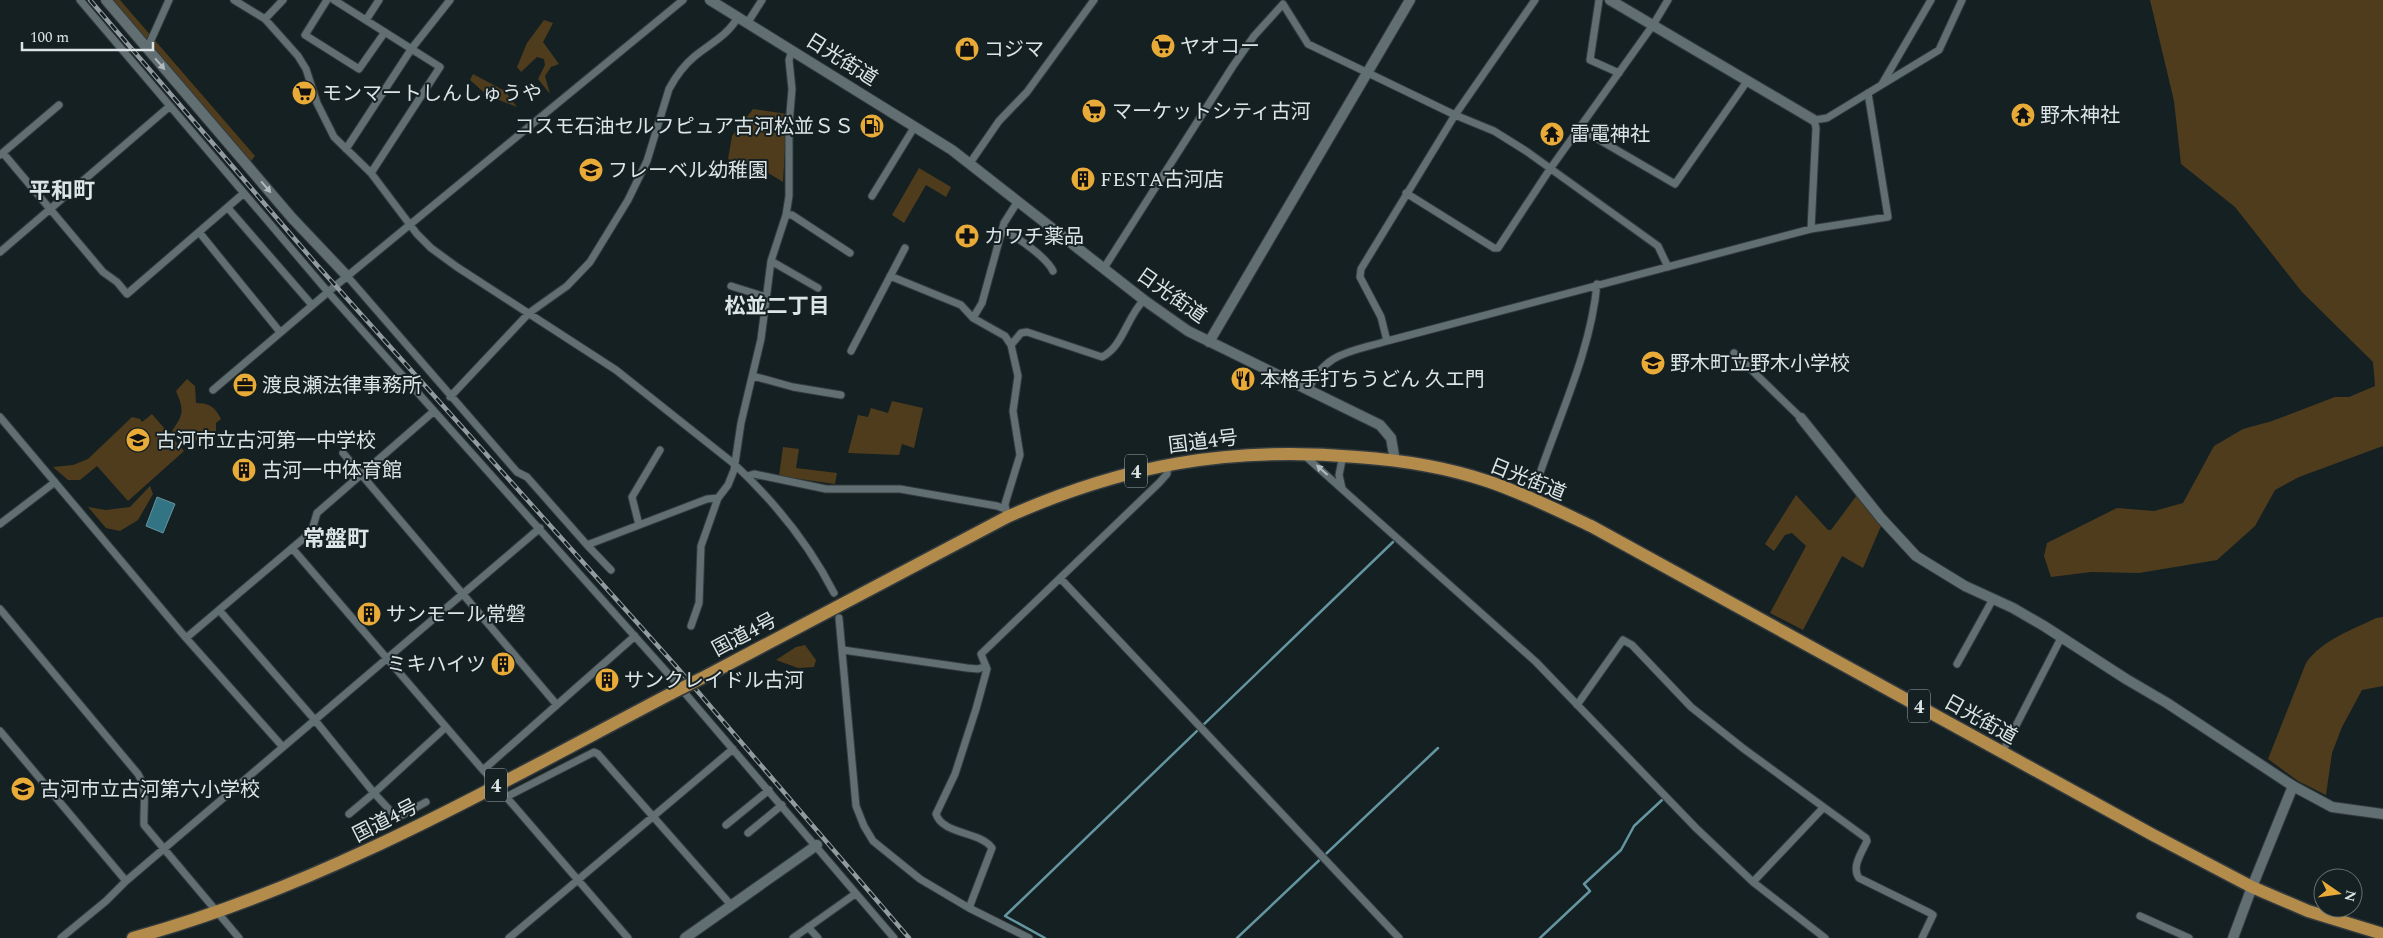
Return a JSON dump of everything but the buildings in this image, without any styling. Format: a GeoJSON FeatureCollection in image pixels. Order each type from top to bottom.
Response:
{"type":"FeatureCollection","features":[{"type":"Feature","properties":{"kind":"highway","name":"国道4号"},"geometry":{"type":"LineString","coordinates":[[133,938],[217,913],[350,859],[708,675],[1006,513],[1073,490],[1168,464],[1216,457],[1300,454],[1395,460]]}},
{"type":"Feature","properties":{"kind":"highway","name":"日光街道"},"geometry":{"type":"LineString","coordinates":[[1395,460],[1486,481],[1533,499],[1591,526],[2153,835],[2252,886],[2308,911],[2383,934]]}},
{"type":"Feature","properties":{"kind":"street"},"geometry":{"type":"LineString","coordinates":[[80,0],[328,292],[433,412],[540,528],[635,636],[817,845],[855,894],[894,938]]}},
{"type":"Feature","properties":{"kind":"street"},"geometry":{"type":"LineString","coordinates":[[106,0],[292,218],[315,239],[450,397],[517,472],[527,477],[611,570]]}},
{"type":"Feature","properties":{"kind":"street"},"geometry":{"type":"LineString","coordinates":[[147,48],[169,0]]}},
{"type":"Feature","properties":{"kind":"street"},"geometry":{"type":"LineString","coordinates":[[234,0],[265,19],[298,56],[306,69],[326,123],[334,137],[371,173],[431,248],[616,370],[734,463],[810,550],[834,593]]}},
{"type":"Feature","properties":{"kind":"street"},"geometry":{"type":"LineString","coordinates":[[265,19],[283,0]]}},
{"type":"Feature","properties":{"kind":"street"},"geometry":{"type":"LineString","coordinates":[[327,0],[305,35],[359,70],[385,32]]}},
{"type":"Feature","properties":{"kind":"street"},"geometry":{"type":"LineString","coordinates":[[334,0],[440,67],[371,173]]}},
{"type":"Feature","properties":{"kind":"street"},"geometry":{"type":"LineString","coordinates":[[366,20],[379,0]]}},
{"type":"Feature","properties":{"kind":"street"},"geometry":{"type":"LineString","coordinates":[[346,149],[412,48],[450,0]]}},
{"type":"Feature","properties":{"kind":"street"},"geometry":{"type":"LineString","coordinates":[[213,390],[410,223],[682,0]]}},
{"type":"Feature","properties":{"kind":"street","name":"日光街道"},"geometry":{"type":"LineString","coordinates":[[710,0],[915,126],[970,163],[1144,300],[1188,332],[1380,425],[1391,438],[1395,460]]}},
{"type":"Feature","properties":{"kind":"street"},"geometry":{"type":"LineString","coordinates":[[748,22],[762,0]]}},
{"type":"Feature","properties":{"kind":"street"},"geometry":{"type":"LineString","coordinates":[[970,163],[1000,121],[1027,92],[1094,0]]}},
{"type":"Feature","properties":{"kind":"street"},"geometry":{"type":"LineString","coordinates":[[1209,342],[1410,0]]}},
{"type":"Feature","properties":{"kind":"street"},"geometry":{"type":"LineString","coordinates":[[1387,341],[1381,317],[1360,277],[1360,268],[1454,116],[1535,0]]}},
{"type":"Feature","properties":{"kind":"street"},"geometry":{"type":"LineString","coordinates":[[1599,0],[1590,60],[1619,73]]}},
{"type":"Feature","properties":{"kind":"street"},"geometry":{"type":"LineString","coordinates":[[1610,0],[1814,120],[1827,118],[1939,50],[1962,0]]}},
{"type":"Feature","properties":{"kind":"street"},"geometry":{"type":"LineString","coordinates":[[1406,193],[1494,248],[1498,248],[1550,169],[1653,25],[1668,0]]}},
{"type":"Feature","properties":{"kind":"street"},"geometry":{"type":"LineString","coordinates":[[1880,86],[1931,0]]}},
{"type":"Feature","properties":{"kind":"street"},"geometry":{"type":"LineString","coordinates":[[1104,268],[1233,66],[1254,36],[1283,4],[1308,44],[1454,116],[1494,131],[1658,246],[1668,267]]}},
{"type":"Feature","properties":{"kind":"street"},"geometry":{"type":"LineString","coordinates":[[450,397],[529,313],[568,286],[590,262],[628,200],[647,161],[674,78],[696,56],[723,36],[738,17]]}},
{"type":"Feature","properties":{"kind":"street"},"geometry":{"type":"LineString","coordinates":[[691,626],[699,603],[701,546],[718,498],[732,476],[740,423],[762,339],[771,261],[786,215],[789,196],[789,125],[792,89],[789,60],[792,50]]}},
{"type":"Feature","properties":{"kind":"street"},"geometry":{"type":"LineString","coordinates":[[1579,128],[1675,184],[1748,80]]}},
{"type":"Feature","properties":{"kind":"street"},"geometry":{"type":"LineString","coordinates":[[1308,391],[1324,365],[1333,357],[1597,284],[1811,229],[1888,217],[1868,93]]}},
{"type":"Feature","properties":{"kind":"street"},"geometry":{"type":"LineString","coordinates":[[59,105],[1,154],[103,272],[117,282],[127,294],[244,193]]}},
{"type":"Feature","properties":{"kind":"street"},"geometry":{"type":"LineString","coordinates":[[0,252],[170,106]]}},
{"type":"Feature","properties":{"kind":"street"},"geometry":{"type":"LineString","coordinates":[[1811,229],[1816,128],[1814,120]]}},
{"type":"Feature","properties":{"kind":"street"},"geometry":{"type":"LineString","coordinates":[[872,196],[915,126]]}},
{"type":"Feature","properties":{"kind":"street"},"geometry":{"type":"LineString","coordinates":[[973,318],[982,303],[1004,223],[1018,201]]}},
{"type":"Feature","properties":{"kind":"street"},"geometry":{"type":"LineString","coordinates":[[228,208],[312,305]]}},
{"type":"Feature","properties":{"kind":"street"},"geometry":{"type":"LineString","coordinates":[[786,215],[792,215],[850,252]]}},
{"type":"Feature","properties":{"kind":"street"},"geometry":{"type":"LineString","coordinates":[[1002,231],[1013,236],[1048,262],[1053,271]]}},
{"type":"Feature","properties":{"kind":"street"},"geometry":{"type":"LineString","coordinates":[[199,232],[280,332]]}},
{"type":"Feature","properties":{"kind":"street"},"geometry":{"type":"LineString","coordinates":[[852,351],[905,248]]}},
{"type":"Feature","properties":{"kind":"street"},"geometry":{"type":"LineString","coordinates":[[771,261],[818,288]]}},
{"type":"Feature","properties":{"kind":"street"},"geometry":{"type":"LineString","coordinates":[[747,476],[754,474],[826,489],[900,490],[997,506],[1006,513],[1020,455],[1014,411],[1018,376],[1011,345],[1005,336],[973,318],[961,305],[890,276]]}},
{"type":"Feature","properties":{"kind":"street"},"geometry":{"type":"LineString","coordinates":[[1540,473],[1581,355],[1597,284]]}},
{"type":"Feature","properties":{"kind":"street"},"geometry":{"type":"LineString","coordinates":[[731,286],[766,297]]}},
{"type":"Feature","properties":{"kind":"street"},"geometry":{"type":"LineString","coordinates":[[1011,345],[1021,333],[1027,332],[1102,357],[1113,350],[1136,308],[1144,300]]}},
{"type":"Feature","properties":{"kind":"street"},"geometry":{"type":"LineString","coordinates":[[1734,354],[1801,418],[1881,518],[1916,556],[1965,586],[2013,608],[2167,702],[2293,786],[2332,807],[2383,814]]}},
{"type":"Feature","properties":{"kind":"street"},"geometry":{"type":"LineString","coordinates":[[753,376],[793,387],[841,396]]}},
{"type":"Feature","properties":{"kind":"street"},"geometry":{"type":"LineString","coordinates":[[186,638],[312,530],[317,513],[433,412]]}},
{"type":"Feature","properties":{"kind":"street"},"geometry":{"type":"LineString","coordinates":[[0,418],[186,638],[282,746]]}},
{"type":"Feature","properties":{"kind":"street"},"geometry":{"type":"LineString","coordinates":[[639,525],[632,497],[660,450]]}},
{"type":"Feature","properties":{"kind":"street"},"geometry":{"type":"LineString","coordinates":[[343,452],[557,705]]}},
{"type":"Feature","properties":{"kind":"street"},"geometry":{"type":"LineString","coordinates":[[1300,454],[1312,461],[1536,662],[1696,828],[1754,882],[1825,938]]}},
{"type":"Feature","properties":{"kind":"street"},"geometry":{"type":"LineString","coordinates":[[1342,488],[1339,475],[1343,456]]}},
{"type":"Feature","properties":{"kind":"street"},"geometry":{"type":"LineString","coordinates":[[969,908],[992,848],[980,840],[943,824],[936,814],[963,752],[987,669],[982,654],[983,651],[1159,483],[1167,474],[1168,464]]}},
{"type":"Feature","properties":{"kind":"street"},"geometry":{"type":"LineString","coordinates":[[0,524],[55,482]]}},
{"type":"Feature","properties":{"kind":"street"},"geometry":{"type":"LineString","coordinates":[[587,545],[707,499],[718,498]]}},
{"type":"Feature","properties":{"kind":"street"},"geometry":{"type":"LineString","coordinates":[[61,938],[106,901],[126,881],[282,746],[540,528]]}},
{"type":"Feature","properties":{"kind":"street"},"geometry":{"type":"LineString","coordinates":[[292,548],[486,772],[557,705],[635,636]]}},
{"type":"Feature","properties":{"kind":"street"},"geometry":{"type":"LineString","coordinates":[[1060,578],[1399,938]]}},
{"type":"Feature","properties":{"kind":"street"},"geometry":{"type":"LineString","coordinates":[[1957,664],[1994,599]]}},
{"type":"Feature","properties":{"kind":"street"},"geometry":{"type":"LineString","coordinates":[[0,609],[138,774],[144,784],[144,825],[239,938]]}},
{"type":"Feature","properties":{"kind":"street"},"geometry":{"type":"LineString","coordinates":[[219,610],[397,818],[426,802]]}},
{"type":"Feature","properties":{"kind":"street"},"geometry":{"type":"LineString","coordinates":[[839,618],[852,778],[856,806],[864,826],[873,841],[920,879],[969,908],[1029,938]]}},
{"type":"Feature","properties":{"kind":"street"},"geometry":{"type":"LineString","coordinates":[[2006,745],[2061,638]]}},
{"type":"Feature","properties":{"kind":"street"},"geometry":{"type":"LineString","coordinates":[[1577,705],[1623,640],[1632,645],[1691,707],[1822,808],[1866,838],[1867,841],[1855,868],[1859,878],[1933,915],[1922,938]]}},
{"type":"Feature","properties":{"kind":"street"},"geometry":{"type":"LineString","coordinates":[[843,650],[967,668],[978,669],[986,666]]}},
{"type":"Feature","properties":{"kind":"street"},"geometry":{"type":"LineString","coordinates":[[348,814],[374,793],[446,727]]}},
{"type":"Feature","properties":{"kind":"street"},"geometry":{"type":"LineString","coordinates":[[0,731],[126,881]]}},
{"type":"Feature","properties":{"kind":"street"},"geometry":{"type":"LineString","coordinates":[[509,938],[733,749]]}},
{"type":"Feature","properties":{"kind":"street"},"geometry":{"type":"LineString","coordinates":[[628,938],[504,794],[594,752],[598,754],[731,905]]}},
{"type":"Feature","properties":{"kind":"street"},"geometry":{"type":"LineString","coordinates":[[2233,938],[2293,786]]}},
{"type":"Feature","properties":{"kind":"street"},"geometry":{"type":"LineString","coordinates":[[726,825],[769,790]]}},
{"type":"Feature","properties":{"kind":"street"},"geometry":{"type":"LineString","coordinates":[[748,833],[782,805]]}},
{"type":"Feature","properties":{"kind":"street"},"geometry":{"type":"LineString","coordinates":[[1754,882],[1822,808]]}},
{"type":"Feature","properties":{"kind":"street"},"geometry":{"type":"LineString","coordinates":[[686,938],[817,845]]}},
{"type":"Feature","properties":{"kind":"street"},"geometry":{"type":"LineString","coordinates":[[793,938],[855,894]]}},
{"type":"Feature","properties":{"kind":"street"},"geometry":{"type":"LineString","coordinates":[[2140,916],[2189,938]]}},
{"type":"Feature","properties":{"kind":"street"},"geometry":{"type":"LineString","coordinates":[[808,927],[818,938]]}},
{"type":"Feature","properties":{"kind":"shaded area"},"geometry":{"type":"Polygon","coordinates":[[[106,0],[120,0],[255,156],[247,166],[106,0]]]}},
{"type":"Feature","properties":{"kind":"shaded area"},"geometry":{"type":"Polygon","coordinates":[[[2150,0],[2383,0],[2383,446],[2299,477],[2275,490],[2255,526],[2217,560],[2139,573],[2091,572],[2051,577],[2044,556],[2047,543],[2117,508],[2154,511],[2183,503],[2214,446],[2243,429],[2272,421],[2335,397],[2349,397],[2375,386],[2373,362],[2302,292],[2235,207],[2181,164],[2174,101],[2150,0]]]}},
{"type":"Feature","properties":{"kind":"shaded area"},"geometry":{"type":"Polygon","coordinates":[[[544,20],[553,23],[543,42],[559,64],[551,67],[545,76],[550,94],[538,79],[545,65],[544,59],[537,57],[521,72],[517,67],[527,43],[544,20]]]}},
{"type":"Feature","properties":{"kind":"shaded area"},"geometry":{"type":"Polygon","coordinates":[[[473,74],[505,91],[517,107],[488,96],[470,80],[473,74]]]}},
{"type":"Feature","properties":{"kind":"shaded area"},"geometry":{"type":"Polygon","coordinates":[[[753,109],[787,114],[783,182],[765,171],[764,159],[741,164],[728,159],[732,136],[753,109]]]}},
{"type":"Feature","properties":{"kind":"shaded area"},"geometry":{"type":"Polygon","coordinates":[[[919,168],[951,187],[946,197],[926,185],[904,223],[892,215],[919,168]]]}},
{"type":"Feature","properties":{"kind":"shaded area"},"geometry":{"type":"Polygon","coordinates":[[[187,379],[195,386],[196,403],[212,406],[221,419],[216,423],[216,436],[210,443],[200,439],[190,443],[172,431],[182,412],[176,391],[187,379]]]}},
{"type":"Feature","properties":{"kind":"shaded area"},"geometry":{"type":"Polygon","coordinates":[[[892,401],[923,408],[914,448],[902,444],[899,455],[848,453],[858,415],[868,417],[871,408],[888,413],[892,401]]]}},
{"type":"Feature","properties":{"kind":"shaded area"},"geometry":{"type":"Polygon","coordinates":[[[152,414],[184,451],[128,501],[97,466],[80,480],[68,480],[53,467],[73,465],[88,459],[132,417],[140,419],[142,422],[152,414]]]}},
{"type":"Feature","properties":{"kind":"shaded area"},"geometry":{"type":"Polygon","coordinates":[[[783,447],[799,449],[796,468],[837,473],[835,484],[779,476],[783,447]]]}},
{"type":"Feature","properties":{"kind":"shaded area"},"geometry":{"type":"Polygon","coordinates":[[[150,486],[153,494],[138,520],[120,531],[106,528],[88,507],[106,510],[130,507],[150,486]]]}},
{"type":"Feature","properties":{"kind":"shaded area"},"geometry":{"type":"Polygon","coordinates":[[[1796,495],[1828,530],[1831,530],[1857,495],[1881,526],[1863,568],[1842,556],[1803,630],[1770,613],[1806,546],[1792,533],[1785,535],[1774,551],[1765,544],[1796,495]]]}},
{"type":"Feature","properties":{"kind":"shaded area"},"geometry":{"type":"Polygon","coordinates":[[[2383,617],[2383,686],[2362,690],[2342,727],[2332,753],[2326,795],[2298,781],[2268,759],[2306,663],[2320,648],[2329,642],[2376,618],[2383,617]]]}},
{"type":"Feature","properties":{"kind":"shaded area"},"geometry":{"type":"Polygon","coordinates":[[[805,645],[816,660],[814,667],[798,668],[776,660],[796,647],[805,645]]]}},
{"type":"Feature","properties":{"kind":"water"},"geometry":{"type":"Polygon","coordinates":[[[157,497],[175,504],[163,533],[146,526],[157,497]]]}},
{"type":"Feature","properties":{"kind":"waterway"},"geometry":{"type":"LineString","coordinates":[[1045,938],[1005,916],[1393,542]]}},
{"type":"Feature","properties":{"kind":"waterway"},"geometry":{"type":"LineString","coordinates":[[1237,938],[1438,748]]}},
{"type":"Feature","properties":{"kind":"waterway"},"geometry":{"type":"LineString","coordinates":[[1540,938],[1590,891],[1584,884],[1621,850],[1634,826],[1662,800]]}},
{"type":"Feature","properties":{"kind":"railway"},"geometry":{"type":"LineString","coordinates":[[90,0],[317,265],[675,665],[909,938]]}},
{"type":"Feature","properties":{"kind":"place","name":"ヤオコー"},"geometry":{"type":"Point","coordinates":[1163,46]}},
{"type":"Feature","properties":{"kind":"place","name":"コジマ"},"geometry":{"type":"Point","coordinates":[967,49]}},
{"type":"Feature","properties":{"kind":"place","name":"モンマートしんしゅうや"},"geometry":{"type":"Point","coordinates":[304,93]}},
{"type":"Feature","properties":{"kind":"place","name":"マーケットシティ古河"},"geometry":{"type":"Point","coordinates":[1094,111]}},
{"type":"Feature","properties":{"kind":"place","name":"野木神社"},"geometry":{"type":"Point","coordinates":[2023,115]}},
{"type":"Feature","properties":{"kind":"place","name":"コスモ石油セルフピュア古河松並ＳＳ"},"geometry":{"type":"Point","coordinates":[872,126]}},
{"type":"Feature","properties":{"kind":"place","name":"雷電神社"},"geometry":{"type":"Point","coordinates":[1552,134]}},
{"type":"Feature","properties":{"kind":"place","name":"フレーベル幼稚園"},"geometry":{"type":"Point","coordinates":[591,170]}},
{"type":"Feature","properties":{"kind":"place","name":"FESTA古河店"},"geometry":{"type":"Point","coordinates":[1083,179]}},
{"type":"Feature","properties":{"kind":"place","name":"カワチ薬品"},"geometry":{"type":"Point","coordinates":[967,236]}},
{"type":"Feature","properties":{"kind":"place","name":"野木町立野木小学校"},"geometry":{"type":"Point","coordinates":[1653,363]}},
{"type":"Feature","properties":{"kind":"place","name":"本格手打ちうどん 久エ門"},"geometry":{"type":"Point","coordinates":[1243,379]}},
{"type":"Feature","properties":{"kind":"place","name":"渡良瀬法律事務所"},"geometry":{"type":"Point","coordinates":[245,385]}},
{"type":"Feature","properties":{"kind":"place","name":"古河市立古河第一中学校"},"geometry":{"type":"Point","coordinates":[138,440]}},
{"type":"Feature","properties":{"kind":"place","name":"古河一中体育館"},"geometry":{"type":"Point","coordinates":[244,470]}},
{"type":"Feature","properties":{"kind":"place","name":"サンモール常磐"},"geometry":{"type":"Point","coordinates":[369,614]}},
{"type":"Feature","properties":{"kind":"place","name":"ミキハイツ"},"geometry":{"type":"Point","coordinates":[503,664]}},
{"type":"Feature","properties":{"kind":"place","name":"サンクレイドル古河"},"geometry":{"type":"Point","coordinates":[607,680]}},
{"type":"Feature","properties":{"kind":"place","name":"古河市立古河第六小学校"},"geometry":{"type":"Point","coordinates":[23,789]}},
{"type":"Feature","properties":{"kind":"district","name":"平和町"},"geometry":{"type":"Point","coordinates":[62,190]}},
{"type":"Feature","properties":{"kind":"district","name":"松並二丁目"},"geometry":{"type":"Point","coordinates":[777,306]}},
{"type":"Feature","properties":{"kind":"district","name":"常盤町"},"geometry":{"type":"Point","coordinates":[336,538]}}]}
